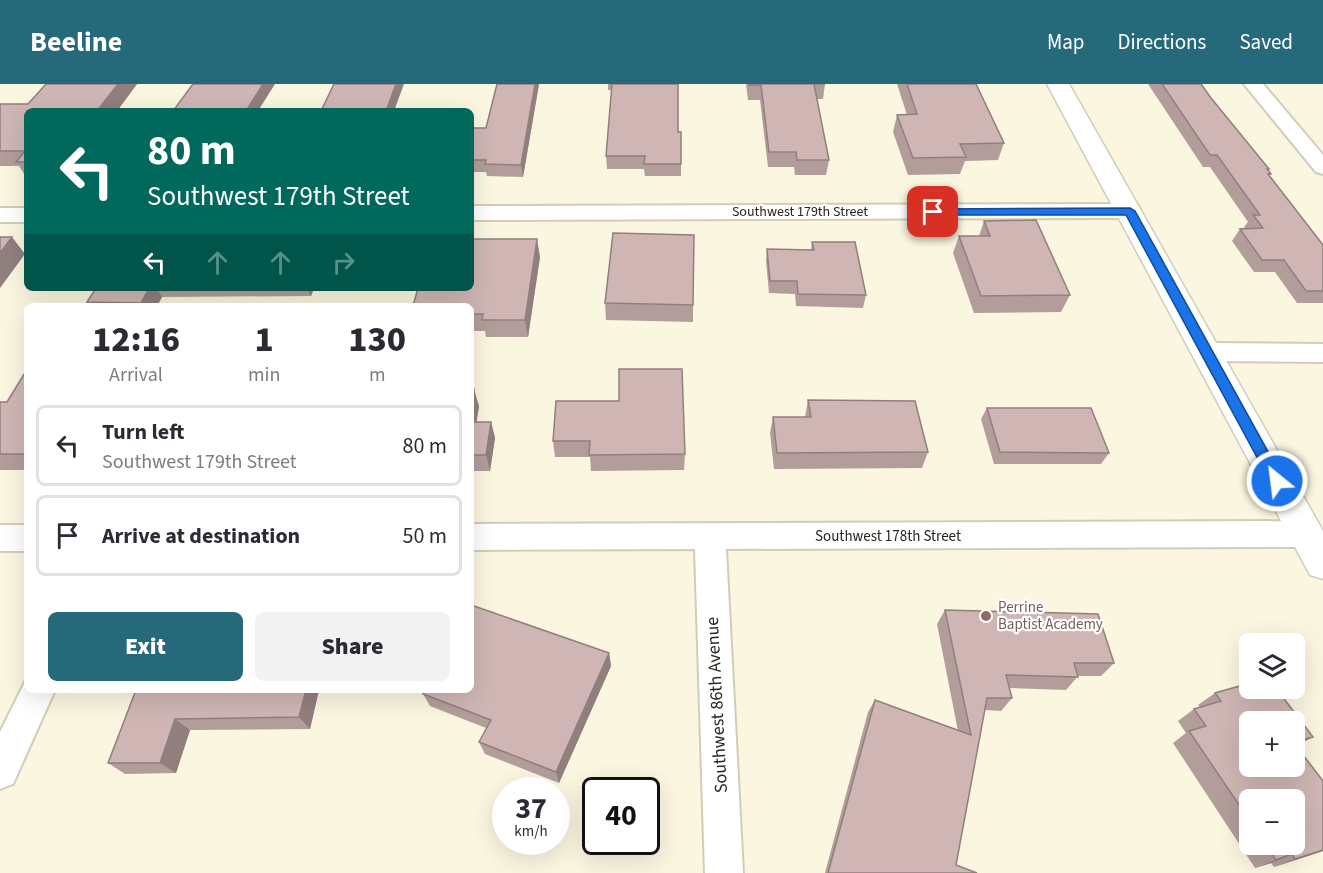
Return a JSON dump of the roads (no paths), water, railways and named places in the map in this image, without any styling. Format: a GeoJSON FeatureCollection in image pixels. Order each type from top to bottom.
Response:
{"type":"FeatureCollection","features":[{"type":"Feature","properties":{"kind":"street"},"geometry":{"type":"LineString","coordinates":[[1058,84],[1323,564]]}},
{"type":"Feature","properties":{"kind":"street"},"geometry":{"type":"LineString","coordinates":[[1253,84],[1323,168]]}},
{"type":"Feature","properties":{"kind":"street","name":"Southwest 179th Street"},"geometry":{"type":"LineString","coordinates":[[474,213],[1130,211]]}},
{"type":"Feature","properties":{"kind":"street"},"geometry":{"type":"LineString","coordinates":[[0,215],[24,215]]}},
{"type":"Feature","properties":{"kind":"street"},"geometry":{"type":"LineString","coordinates":[[1207,352],[1323,353]]}},
{"type":"Feature","properties":{"kind":"street","name":"Southwest 178th Street"},"geometry":{"type":"LineString","coordinates":[[474,537],[1306,534]]}},
{"type":"Feature","properties":{"kind":"street","name":"Southwest 86th Avenue"},"geometry":{"type":"LineString","coordinates":[[710,537],[724,873]]}},
{"type":"Feature","properties":{"kind":"street"},"geometry":{"type":"LineString","coordinates":[[0,538],[24,538]]}},
{"type":"Feature","properties":{"kind":"street"},"geometry":{"type":"LineString","coordinates":[[0,771],[37,693]]}},
{"type":"Feature","properties":{"kind":"place","name":"Perrine Baptist Academy"},"geometry":{"type":"Point","coordinates":[986,616]}}]}
